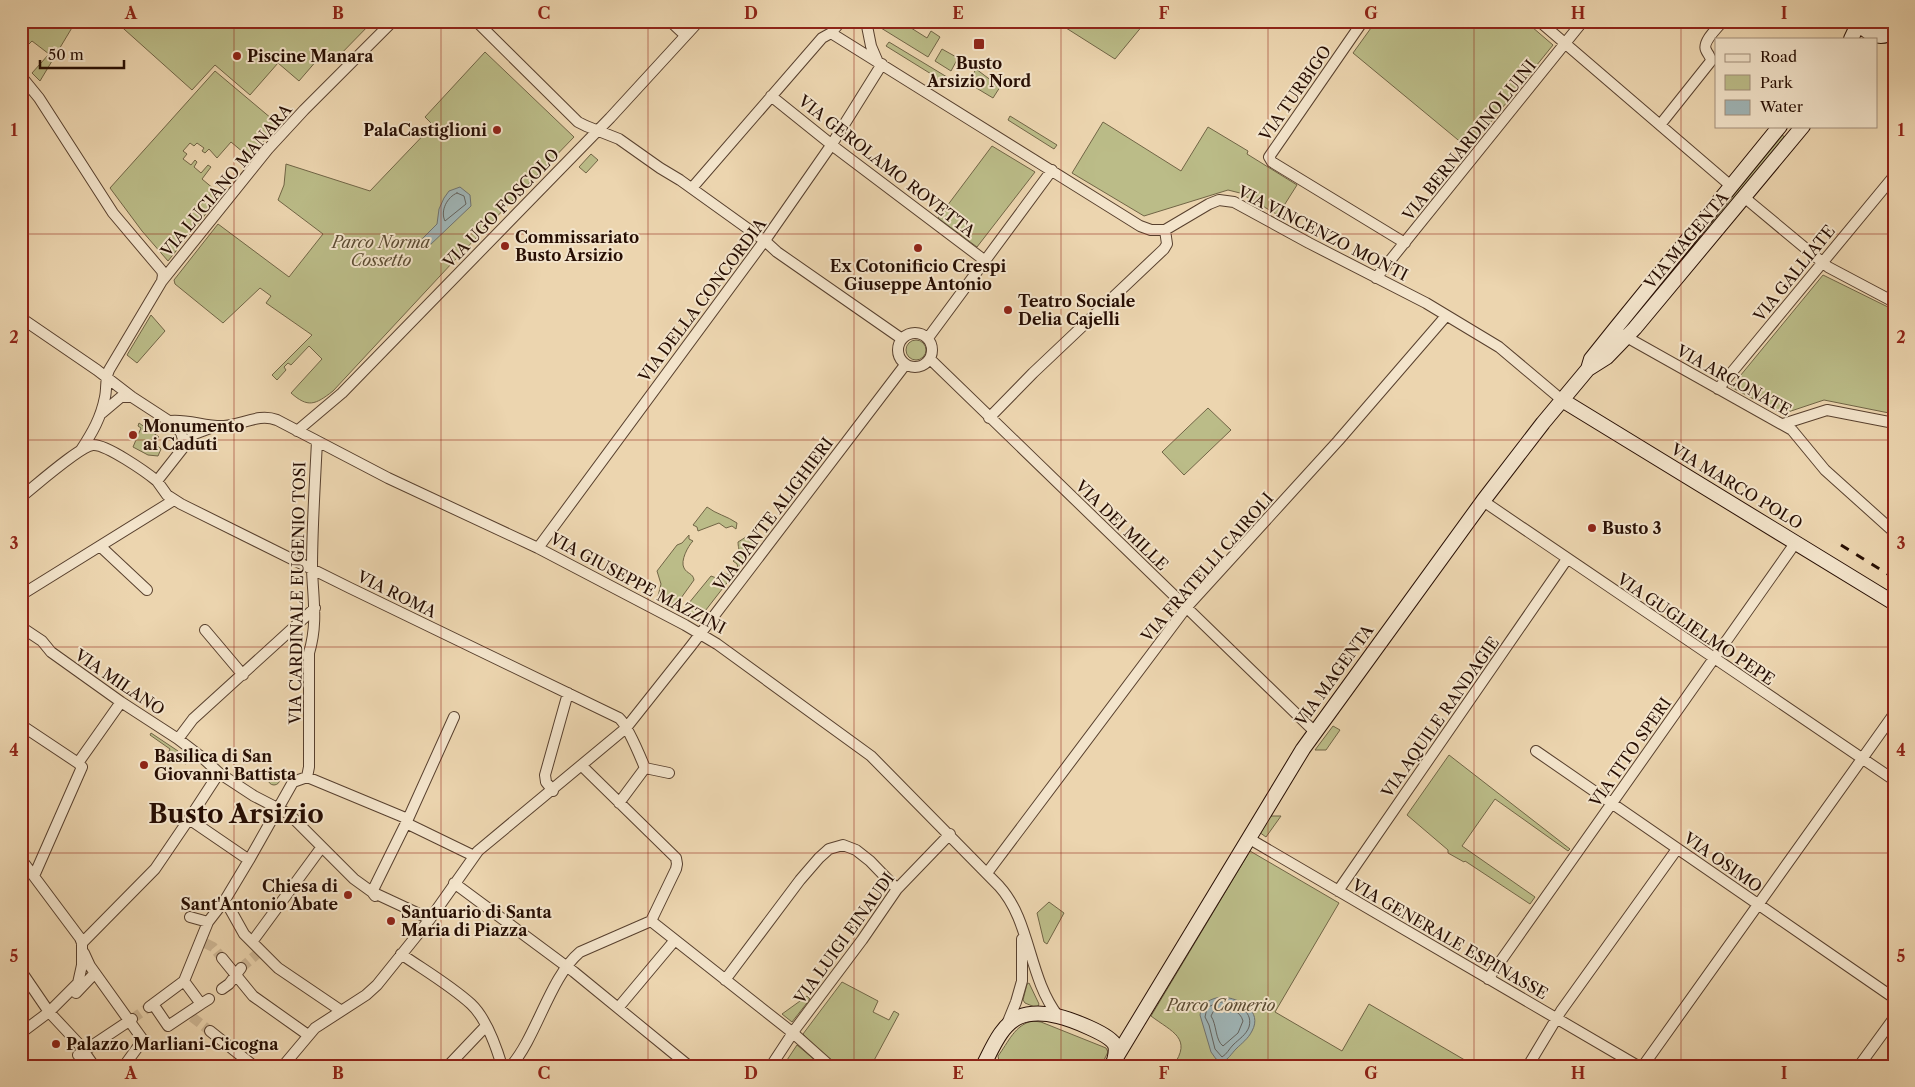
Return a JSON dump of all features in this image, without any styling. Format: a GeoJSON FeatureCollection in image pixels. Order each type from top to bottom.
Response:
{"type":"FeatureCollection","features":[{"type":"Feature","properties":{"kind":"street","name":"VIA LUCIANO MANARA"},"geometry":{"type":"LineString","coordinates":[[106,376],[162,281],[270,147],[304,110],[393,21]]}},
{"type":"Feature","properties":{"kind":"street"},"geometry":{"type":"LineString","coordinates":[[670,21],[685,35]]}},
{"type":"Feature","properties":{"kind":"street","name":"VIA UGO FOSCOLO"},"geometry":{"type":"LineString","coordinates":[[298,431],[342,393],[597,131],[698,21]]}},
{"type":"Feature","properties":{"kind":"street"},"geometry":{"type":"LineString","coordinates":[[692,188],[771,96],[841,21]]}},
{"type":"Feature","properties":{"kind":"street"},"geometry":{"type":"LineString","coordinates":[[866,21],[872,52],[882,64]]}},
{"type":"Feature","properties":{"kind":"street","name":"VIA TURBIGO"},"geometry":{"type":"LineString","coordinates":[[1363,21],[1269,158],[1272,162],[1405,243]]}},
{"type":"Feature","properties":{"kind":"street"},"geometry":{"type":"LineString","coordinates":[[1539,21],[1731,186]]}},
{"type":"Feature","properties":{"kind":"street","name":"VIA BERNARDINO LUINI"},"geometry":{"type":"LineString","coordinates":[[1376,278],[1583,21]]}},
{"type":"Feature","properties":{"kind":"street"},"geometry":{"type":"LineString","coordinates":[[1660,125],[1711,61],[1712,59],[1705,50],[1705,44],[1723,21]]}},
{"type":"Feature","properties":{"kind":"street"},"geometry":{"type":"LineString","coordinates":[[1851,38],[1859,22],[1868,32],[1877,37],[1886,36],[1894,32]]}},
{"type":"Feature","properties":{"kind":"street"},"geometry":{"type":"LineString","coordinates":[[482,23],[578,122],[619,139],[692,188],[778,252],[902,339]]}},
{"type":"Feature","properties":{"kind":"street"},"geometry":{"type":"LineString","coordinates":[[826,35],[882,64],[1140,226],[1151,230],[1165,230],[1167,244],[1164,249],[1033,373],[990,418]]}},
{"type":"Feature","properties":{"kind":"street","name":"VIA DELLA CONCORDIA"},"geometry":{"type":"LineString","coordinates":[[538,548],[765,241],[832,144],[882,64]]}},
{"type":"Feature","properties":{"kind":"street"},"geometry":{"type":"LineString","coordinates":[[21,76],[39,98],[113,213],[162,271],[164,275],[162,281]]}},
{"type":"Feature","properties":{"kind":"street","name":"VIA GEROLAMO ROVETTA"},"geometry":{"type":"LineString","coordinates":[[771,96],[984,260]]}},
{"type":"Feature","properties":{"kind":"street","name":"VIA MAGENTA"},"geometry":{"type":"LineString","coordinates":[[1588,369],[1591,359],[1778,128]]}},
{"type":"Feature","properties":{"kind":"street","name":"VIA MAGENTA"},"geometry":{"type":"LineString","coordinates":[[1113,1064],[1248,838],[1315,732],[1482,502],[1588,369],[1607,357],[1626,337],[1745,198],[1801,128]]}},
{"type":"Feature","properties":{"kind":"street"},"geometry":{"type":"LineString","coordinates":[[928,338],[1052,170]]}},
{"type":"Feature","properties":{"kind":"street","name":"VIA GALLIATE"},"geometry":{"type":"LineString","coordinates":[[1718,389],[1894,176]]}},
{"type":"Feature","properties":{"kind":"street"},"geometry":{"type":"LineString","coordinates":[[1745,198],[1822,262],[1838,273],[1894,302]]}},
{"type":"Feature","properties":{"kind":"street","name":"VIA VINCENZO MONTI"},"geometry":{"type":"LineString","coordinates":[[1165,230],[1209,204],[1219,200],[1229,200],[1426,303],[1499,347],[1562,400]]}},
{"type":"Feature","properties":{"kind":"street","name":"VIA FRATELLI CAIROLI"},"geometry":{"type":"LineString","coordinates":[[987,873],[1186,608],[1344,434],[1446,316]]}},
{"type":"Feature","properties":{"kind":"street"},"geometry":{"type":"LineString","coordinates":[[21,318],[106,376],[132,397],[170,421],[182,433],[182,450]]}},
{"type":"Feature","properties":{"kind":"street","name":"VIA ARCONATE"},"geometry":{"type":"LineString","coordinates":[[1615,329],[1626,337],[1783,424],[1796,434],[1825,470],[1894,532]]}},
{"type":"Feature","properties":{"kind":"street"},"geometry":{"type":"LineString","coordinates":[[913,333],[922,334],[928,338],[932,348],[930,359],[924,366],[918,368],[905,365],[898,355],[902,339],[913,333]]}},
{"type":"Feature","properties":{"kind":"street","name":"VIA DEI MILLE"},"geometry":{"type":"LineString","coordinates":[[930,359],[1315,732]]}},
{"type":"Feature","properties":{"kind":"street","name":"VIA DANTE ALIGHIERI"},"geometry":{"type":"LineString","coordinates":[[283,1066],[307,1034],[340,1010],[370,992],[430,920],[474,856],[626,728],[701,634],[905,365]]}},
{"type":"Feature","properties":{"kind":"street"},"geometry":{"type":"LineString","coordinates":[[81,450],[101,414],[106,392],[106,376]]}},
{"type":"Feature","properties":{"kind":"street"},"geometry":{"type":"LineString","coordinates":[[101,414],[121,397],[132,397]]}},
{"type":"Feature","properties":{"kind":"street","name":"VIA MARCO POLO"},"geometry":{"type":"LineString","coordinates":[[1562,400],[1894,602]]}},
{"type":"Feature","properties":{"kind":"street"},"geometry":{"type":"LineString","coordinates":[[1783,424],[1832,410],[1894,423]]}},
{"type":"Feature","properties":{"kind":"street","name":"VIA GIUSEPPE MAZZINI"},"geometry":{"type":"LineString","coordinates":[[216,426],[266,417],[277,420],[388,478],[538,548],[701,634],[804,706],[870,756],[950,834],[1004,891],[1014,905],[1018,915],[1040,984],[1058,1016]]}},
{"type":"Feature","properties":{"kind":"street"},"geometry":{"type":"LineString","coordinates":[[170,421],[188,420],[216,426]]}},
{"type":"Feature","properties":{"kind":"street"},"geometry":{"type":"LineString","coordinates":[[96,426],[102,441],[110,451]]}},
{"type":"Feature","properties":{"kind":"street"},"geometry":{"type":"LineString","coordinates":[[157,481],[197,432],[216,426]]}},
{"type":"Feature","properties":{"kind":"street","name":"VIA CARDINALE EUGENIO TOSI"},"geometry":{"type":"LineString","coordinates":[[306,777],[309,767],[309,654],[312,643],[315,608],[312,569],[316,441]]}},
{"type":"Feature","properties":{"kind":"street"},"geometry":{"type":"LineString","coordinates":[[21,497],[81,450],[94,445],[110,451],[142,469],[154,472],[166,469]]}},
{"type":"Feature","properties":{"kind":"street","name":"VIA ROMA"},"geometry":{"type":"LineString","coordinates":[[142,469],[157,481],[164,492],[174,500],[619,718],[623,721],[626,728]]}},
{"type":"Feature","properties":{"kind":"street"},"geometry":{"type":"LineString","coordinates":[[21,595],[174,500]]}},
{"type":"Feature","properties":{"kind":"street","name":"VIA GUGLIELMO PEPE"},"geometry":{"type":"LineString","coordinates":[[1482,502],[1894,780]]}},
{"type":"Feature","properties":{"kind":"street","name":"VIA TITO SPERI"},"geometry":{"type":"LineString","coordinates":[[1488,979],[1796,542]]}},
{"type":"Feature","properties":{"kind":"street"},"geometry":{"type":"LineString","coordinates":[[100,546],[147,590]]}},
{"type":"Feature","properties":{"kind":"street","name":"VIA AQUILE RANDAGIE"},"geometry":{"type":"LineString","coordinates":[[1338,891],[1567,560]]}},
{"type":"Feature","properties":{"kind":"street"},"geometry":{"type":"LineString","coordinates":[[178,739],[193,719],[315,608]]}},
{"type":"Feature","properties":{"kind":"street","name":"VIA MILANO"},"geometry":{"type":"LineString","coordinates":[[21,627],[42,641],[51,652],[121,702],[178,739],[219,773],[254,796],[289,814],[321,848],[373,894],[430,920]]}},
{"type":"Feature","properties":{"kind":"street"},"geometry":{"type":"LineString","coordinates":[[205,630],[243,675]]}},
{"type":"Feature","properties":{"kind":"street"},"geometry":{"type":"LineString","coordinates":[[553,790],[546,782],[545,775],[568,693]]}},
{"type":"Feature","properties":{"kind":"street"},"geometry":{"type":"LineString","coordinates":[[34,876],[80,765],[121,702]]}},
{"type":"Feature","properties":{"kind":"street"},"geometry":{"type":"LineString","coordinates":[[1643,1066],[1894,714]]}},
{"type":"Feature","properties":{"kind":"street"},"geometry":{"type":"LineString","coordinates":[[373,894],[454,717]]}},
{"type":"Feature","properties":{"kind":"street"},"geometry":{"type":"LineString","coordinates":[[21,725],[80,765]]}},
{"type":"Feature","properties":{"kind":"street"},"geometry":{"type":"LineString","coordinates":[[626,728],[636,744],[645,768]]}},
{"type":"Feature","properties":{"kind":"street","name":"VIA OSIMO"},"geometry":{"type":"LineString","coordinates":[[1536,750],[1894,998]]}},
{"type":"Feature","properties":{"kind":"street"},"geometry":{"type":"LineString","coordinates":[[511,1066],[567,967],[580,952],[652,921],[676,869],[677,861],[673,854],[618,803],[582,766]]}},
{"type":"Feature","properties":{"kind":"street"},"geometry":{"type":"LineString","coordinates":[[645,768],[668,773]]}},
{"type":"Feature","properties":{"kind":"street"},"geometry":{"type":"LineString","coordinates":[[618,803],[645,768]]}},
{"type":"Feature","properties":{"kind":"street"},"geometry":{"type":"LineString","coordinates":[[51,1014],[78,982],[83,948],[155,869],[219,773]]}},
{"type":"Feature","properties":{"kind":"street"},"geometry":{"type":"LineString","coordinates":[[184,981],[205,1002],[189,1015],[168,1026],[151,1005],[184,981],[203,942],[208,922],[225,900],[294,782],[306,777],[407,821],[474,856]]}},
{"type":"Feature","properties":{"kind":"street"},"geometry":{"type":"LineString","coordinates":[[186,822],[248,862]]}},
{"type":"Feature","properties":{"kind":"street","name":"VIA LUIGI EINAUDI"},"geometry":{"type":"LineString","coordinates":[[771,1066],[897,889],[950,834]]}},
{"type":"Feature","properties":{"kind":"street","name":"VIA GENERALE ESPINASSE"},"geometry":{"type":"LineString","coordinates":[[1248,838],[1638,1066]]}},
{"type":"Feature","properties":{"kind":"street"},"geometry":{"type":"LineString","coordinates":[[725,980],[813,864],[830,849],[843,845],[856,850],[897,889]]}},
{"type":"Feature","properties":{"kind":"street"},"geometry":{"type":"LineString","coordinates":[[252,942],[321,848]]}},
{"type":"Feature","properties":{"kind":"street"},"geometry":{"type":"LineString","coordinates":[[1528,1066],[1557,1018],[1677,849]]}},
{"type":"Feature","properties":{"kind":"street"},"geometry":{"type":"LineString","coordinates":[[21,859],[83,948],[95,973],[131,1020],[143,1040],[124,1066]]}},
{"type":"Feature","properties":{"kind":"street"},"geometry":{"type":"LineString","coordinates":[[454,883],[567,967],[684,1064]]}},
{"type":"Feature","properties":{"kind":"street"},"geometry":{"type":"LineString","coordinates":[[225,900],[244,934],[259,953],[340,1010]]}},
{"type":"Feature","properties":{"kind":"street"},"geometry":{"type":"LineString","coordinates":[[190,917],[208,922]]}},
{"type":"Feature","properties":{"kind":"street"},"geometry":{"type":"LineString","coordinates":[[652,921],[793,1033],[830,1066]]}},
{"type":"Feature","properties":{"kind":"street","name":"VIA GIUSEPPE MAZZINI"},"geometry":{"type":"LineString","coordinates":[[983,1066],[1006,1025],[1016,1002],[1022,981],[1022,930]]}},
{"type":"Feature","properties":{"kind":"street"},"geometry":{"type":"LineString","coordinates":[[618,1008],[675,940]]}},
{"type":"Feature","properties":{"kind":"street"},"geometry":{"type":"LineString","coordinates":[[402,954],[471,1004],[486,1026],[502,1066]]}},
{"type":"Feature","properties":{"kind":"street"},"geometry":{"type":"LineString","coordinates":[[222,958],[239,972],[253,996],[307,1034]]}},
{"type":"Feature","properties":{"kind":"street"},"geometry":{"type":"LineString","coordinates":[[21,971],[51,1014],[94,1066]]}},
{"type":"Feature","properties":{"kind":"street"},"geometry":{"type":"LineString","coordinates":[[222,989],[239,972]]}},
{"type":"Feature","properties":{"kind":"street"},"geometry":{"type":"LineString","coordinates":[[21,1033],[51,1014],[95,973]]}},
{"type":"Feature","properties":{"kind":"street"},"geometry":{"type":"LineString","coordinates":[[1006,1025],[1027,1014],[1058,1016],[1105,1035],[1115,1044],[1116,1052],[1113,1064]]}},
{"type":"Feature","properties":{"kind":"street"},"geometry":{"type":"LineString","coordinates":[[1859,1066],[1894,1018]]}},
{"type":"Feature","properties":{"kind":"street"},"geometry":{"type":"LineString","coordinates":[[81,1052],[131,1020]]}},
{"type":"Feature","properties":{"kind":"street","name":"VIA MAGENTA"},"geometry":{"type":"LineString","coordinates":[[1105,1035],[1118,1036],[1124,1034],[1138,1022]]}},
{"type":"Feature","properties":{"kind":"street"},"geometry":{"type":"LineString","coordinates":[[448,1066],[486,1026]]}},
{"type":"Feature","properties":{"kind":"street"},"geometry":{"type":"LineString","coordinates":[[210,1031],[254,1066]]}},
{"type":"Feature","properties":{"kind":"green space"},"geometry":{"type":"Polygon","coordinates":[[[21,21],[76,21],[40,81],[32,73],[49,54],[32,41],[26,47],[21,42],[21,37],[25,33],[21,29],[21,21]]]}},
{"type":"Feature","properties":{"kind":"green space","name":"Piscine Manara"},"geometry":{"type":"Polygon","coordinates":[[[115,21],[373,21],[334,61],[324,52],[299,81],[278,63],[250,95],[215,65],[192,90],[115,21]]]}},
{"type":"Feature","properties":{"kind":"green space"},"geometry":{"type":"Polygon","coordinates":[[[885,21],[900,21],[927,38],[931,31],[940,37],[928,57],[881,28],[885,21]]]}},
{"type":"Feature","properties":{"kind":"green space"},"geometry":{"type":"Polygon","coordinates":[[[1055,21],[1157,21],[1147,28],[1143,25],[1115,59],[1055,21]]]}},
{"type":"Feature","properties":{"kind":"green space"},"geometry":{"type":"Polygon","coordinates":[[[1376,21],[1525,21],[1553,45],[1469,149],[1353,53],[1376,21]]]}},
{"type":"Feature","properties":{"kind":"green space"},"geometry":{"type":"Polygon","coordinates":[[[1866,21],[1894,21],[1894,25],[1890,28],[1875,29],[1866,21]]]}},
{"type":"Feature","properties":{"kind":"green space"},"geometry":{"type":"Polygon","coordinates":[[[889,42],[947,77],[942,85],[936,77],[886,46],[889,42]]]}},
{"type":"Feature","properties":{"kind":"green space"},"geometry":{"type":"Polygon","coordinates":[[[942,49],[958,58],[951,71],[935,61],[942,49]]]}},
{"type":"Feature","properties":{"kind":"green space","name":"Parco Norma Cossetto"},"geometry":{"type":"Polygon","coordinates":[[[485,52],[574,137],[453,262],[333,391],[316,402],[307,403],[302,401],[291,393],[322,359],[309,346],[291,365],[288,363],[284,367],[286,370],[277,380],[272,375],[312,335],[266,303],[271,296],[260,288],[223,323],[175,284],[174,280],[218,224],[289,277],[323,234],[278,200],[284,185],[286,164],[370,191],[433,125],[425,117],[485,52]]]}},
{"type":"Feature","properties":{"kind":"green space"},"geometry":{"type":"Polygon","coordinates":[[[976,69],[1000,87],[993,98],[968,83],[976,69]]]}},
{"type":"Feature","properties":{"kind":"green space"},"geometry":{"type":"Polygon","coordinates":[[[215,71],[278,124],[250,158],[231,142],[217,158],[209,149],[205,153],[202,151],[204,148],[197,143],[194,146],[190,143],[183,151],[187,154],[183,159],[191,165],[195,160],[197,162],[194,167],[201,173],[208,165],[211,167],[202,179],[221,195],[168,261],[142,231],[110,188],[215,71]]]}},
{"type":"Feature","properties":{"kind":"green space"},"geometry":{"type":"Polygon","coordinates":[[[1010,116],[1057,145],[1054,149],[1008,120],[1010,116]]]}},
{"type":"Feature","properties":{"kind":"green space"},"geometry":{"type":"Polygon","coordinates":[[[1103,122],[1181,171],[1208,127],[1248,151],[1247,154],[1297,185],[1278,215],[1240,193],[1228,190],[1144,216],[1072,173],[1103,122]]]}},
{"type":"Feature","properties":{"kind":"green space"},"geometry":{"type":"Polygon","coordinates":[[[1781,134],[1787,139],[1627,327],[1625,325],[1781,134]]]}},
{"type":"Feature","properties":{"kind":"green space"},"geometry":{"type":"Polygon","coordinates":[[[992,146],[1035,172],[977,247],[938,218],[992,146]]]}},
{"type":"Feature","properties":{"kind":"green space"},"geometry":{"type":"Polygon","coordinates":[[[591,154],[598,160],[586,173],[579,167],[591,154]]]}},
{"type":"Feature","properties":{"kind":"green space"},"geometry":{"type":"Polygon","coordinates":[[[1823,275],[1894,310],[1894,414],[1824,400],[1782,414],[1731,387],[1823,275]]]}},
{"type":"Feature","properties":{"kind":"green space"},"geometry":{"type":"Polygon","coordinates":[[[151,315],[165,331],[137,363],[127,355],[151,315]]]}},
{"type":"Feature","properties":{"kind":"green space"},"geometry":{"type":"Polygon","coordinates":[[[916,340],[923,343],[926,350],[923,357],[916,360],[909,357],[906,350],[909,343],[916,340]]]}},
{"type":"Feature","properties":{"kind":"green space"},"geometry":{"type":"Polygon","coordinates":[[[1208,408],[1231,430],[1184,475],[1162,452],[1208,408]]]}},
{"type":"Feature","properties":{"kind":"green space"},"geometry":{"type":"Polygon","coordinates":[[[139,423],[159,437],[156,439],[156,444],[161,449],[158,456],[148,455],[133,447],[141,428],[138,426],[139,423]]]}},
{"type":"Feature","properties":{"kind":"green space"},"geometry":{"type":"Polygon","coordinates":[[[707,507],[737,523],[736,529],[732,526],[726,528],[719,523],[698,531],[697,527],[693,525],[707,507]]]}},
{"type":"Feature","properties":{"kind":"green space"},"geometry":{"type":"Polygon","coordinates":[[[754,532],[761,537],[759,540],[755,538],[753,541],[757,543],[738,568],[737,564],[733,561],[739,555],[738,542],[754,532]]]}},
{"type":"Feature","properties":{"kind":"green space"},"geometry":{"type":"Polygon","coordinates":[[[689,535],[689,539],[693,541],[685,554],[683,565],[694,580],[676,605],[658,596],[661,584],[657,571],[677,545],[682,543],[689,535]]]}},
{"type":"Feature","properties":{"kind":"green space"},"geometry":{"type":"Polygon","coordinates":[[[723,572],[733,575],[702,615],[696,616],[684,609],[711,576],[719,579],[723,572]]]}},
{"type":"Feature","properties":{"kind":"green space"},"geometry":{"type":"Polygon","coordinates":[[[1333,726],[1340,730],[1326,750],[1315,750],[1333,726]]]}},
{"type":"Feature","properties":{"kind":"green space"},"geometry":{"type":"Polygon","coordinates":[[[151,733],[178,751],[179,756],[187,761],[186,764],[168,753],[170,749],[150,735],[151,733]]]}},
{"type":"Feature","properties":{"kind":"green space"},"geometry":{"type":"Polygon","coordinates":[[[1449,755],[1570,849],[1568,851],[1495,799],[1462,846],[1535,897],[1530,904],[1465,861],[1448,853],[1448,850],[1407,815],[1449,755]]]}},
{"type":"Feature","properties":{"kind":"green space"},"geometry":{"type":"Polygon","coordinates":[[[276,773],[279,774],[279,784],[272,785],[269,784],[268,777],[269,774],[276,773]]]}},
{"type":"Feature","properties":{"kind":"green space"},"geometry":{"type":"Polygon","coordinates":[[[1270,816],[1281,816],[1266,837],[1259,832],[1270,816]]]}},
{"type":"Feature","properties":{"kind":"green space","name":"Parco Comerio"},"geometry":{"type":"Polygon","coordinates":[[[1250,851],[1339,903],[1275,1012],[1342,1051],[1369,1004],[1475,1066],[1173,1066],[1179,1056],[1180,1042],[1172,1031],[1151,1016],[1250,851]]]}},
{"type":"Feature","properties":{"kind":"green space"},"geometry":{"type":"Polygon","coordinates":[[[1049,902],[1064,913],[1047,944],[1044,942],[1037,913],[1049,902]]]}},
{"type":"Feature","properties":{"kind":"green space"},"geometry":{"type":"Polygon","coordinates":[[[842,982],[878,1001],[873,1012],[889,1020],[894,1011],[899,1014],[871,1066],[840,1066],[824,1055],[803,1034],[842,982]]]}},
{"type":"Feature","properties":{"kind":"green space"},"geometry":{"type":"Polygon","coordinates":[[[1029,983],[1039,1004],[1037,1008],[1025,1003],[1023,1000],[1027,984],[1029,983]]]}},
{"type":"Feature","properties":{"kind":"green space"},"geometry":{"type":"Polygon","coordinates":[[[807,996],[810,999],[792,1022],[782,1014],[807,996]]]}},
{"type":"Feature","properties":{"kind":"green space"},"geometry":{"type":"Polygon","coordinates":[[[1033,1021],[1041,1022],[1106,1048],[1108,1052],[1101,1066],[997,1066],[998,1056],[1012,1035],[1021,1026],[1033,1021]]]}},
{"type":"Feature","properties":{"kind":"green space"},"geometry":{"type":"Polygon","coordinates":[[[797,1045],[822,1066],[783,1066],[797,1045]]]}},
{"type":"Feature","properties":{"kind":"water"},"geometry":{"type":"Polygon","coordinates":[[[460,187],[470,195],[471,206],[429,246],[423,247],[420,245],[420,241],[437,224],[439,209],[444,198],[449,191],[460,187]]]}},
{"type":"Feature","properties":{"kind":"water"},"geometry":{"type":"Polygon","coordinates":[[[1222,997],[1236,1000],[1248,1007],[1252,1012],[1255,1024],[1247,1039],[1222,1062],[1216,1059],[1211,1052],[1200,1015],[1204,1004],[1222,997]]]}},
{"type":"Feature","properties":{"kind":"tunnel"},"geometry":{"type":"LineString","coordinates":[[205,943],[213,947],[222,958]]}},
{"type":"Feature","properties":{"kind":"tunnel"},"geometry":{"type":"LineString","coordinates":[[241,968],[257,954]]}},
{"type":"Feature","properties":{"kind":"tunnel"},"geometry":{"type":"LineString","coordinates":[[132,1019],[149,1007]]}},
{"type":"Feature","properties":{"kind":"tunnel"},"geometry":{"type":"LineString","coordinates":[[192,1017],[210,1031]]}},
{"type":"Feature","properties":{"kind":"railway"},"geometry":{"type":"LineString","coordinates":[[1841,545],[1894,578]]}},
{"type":"Feature","properties":{"kind":"place","name":"Busto Arsizio Nord"},"geometry":{"type":"Point","coordinates":[979,44]}},
{"type":"Feature","properties":{"kind":"place","name":"Piscine Manara"},"geometry":{"type":"Point","coordinates":[237,56]}},
{"type":"Feature","properties":{"kind":"place","name":"PalaCastiglioni"},"geometry":{"type":"Point","coordinates":[497,130]}},
{"type":"Feature","properties":{"kind":"place","name":"Commissariato Busto Arsizio"},"geometry":{"type":"Point","coordinates":[505,246]}},
{"type":"Feature","properties":{"kind":"place","name":"Ex Cotonificio Crespi Giuseppe Antonio"},"geometry":{"type":"Point","coordinates":[918,248]}},
{"type":"Feature","properties":{"kind":"place","name":"Teatro Sociale Delia Cajelli"},"geometry":{"type":"Point","coordinates":[1008,310]}},
{"type":"Feature","properties":{"kind":"place","name":"Monumento ai Caduti"},"geometry":{"type":"Point","coordinates":[133,435]}},
{"type":"Feature","properties":{"kind":"place","name":"Busto 3"},"geometry":{"type":"Point","coordinates":[1592,528]}},
{"type":"Feature","properties":{"kind":"place","name":"Basilica di San Giovanni Battista"},"geometry":{"type":"Point","coordinates":[144,765]}},
{"type":"Feature","properties":{"kind":"place","name":"Chiesa di Sant'Antonio Abate"},"geometry":{"type":"Point","coordinates":[348,895]}},
{"type":"Feature","properties":{"kind":"place","name":"Santuario di Santa Maria di Piazza"},"geometry":{"type":"Point","coordinates":[391,921]}},
{"type":"Feature","properties":{"kind":"place","name":"Palazzo Marliani-Cicogna"},"geometry":{"type":"Point","coordinates":[56,1044]}},
{"type":"Feature","properties":{"kind":"district","name":"Busto Arsizio"},"geometry":{"type":"Point","coordinates":[236,814]}}]}
